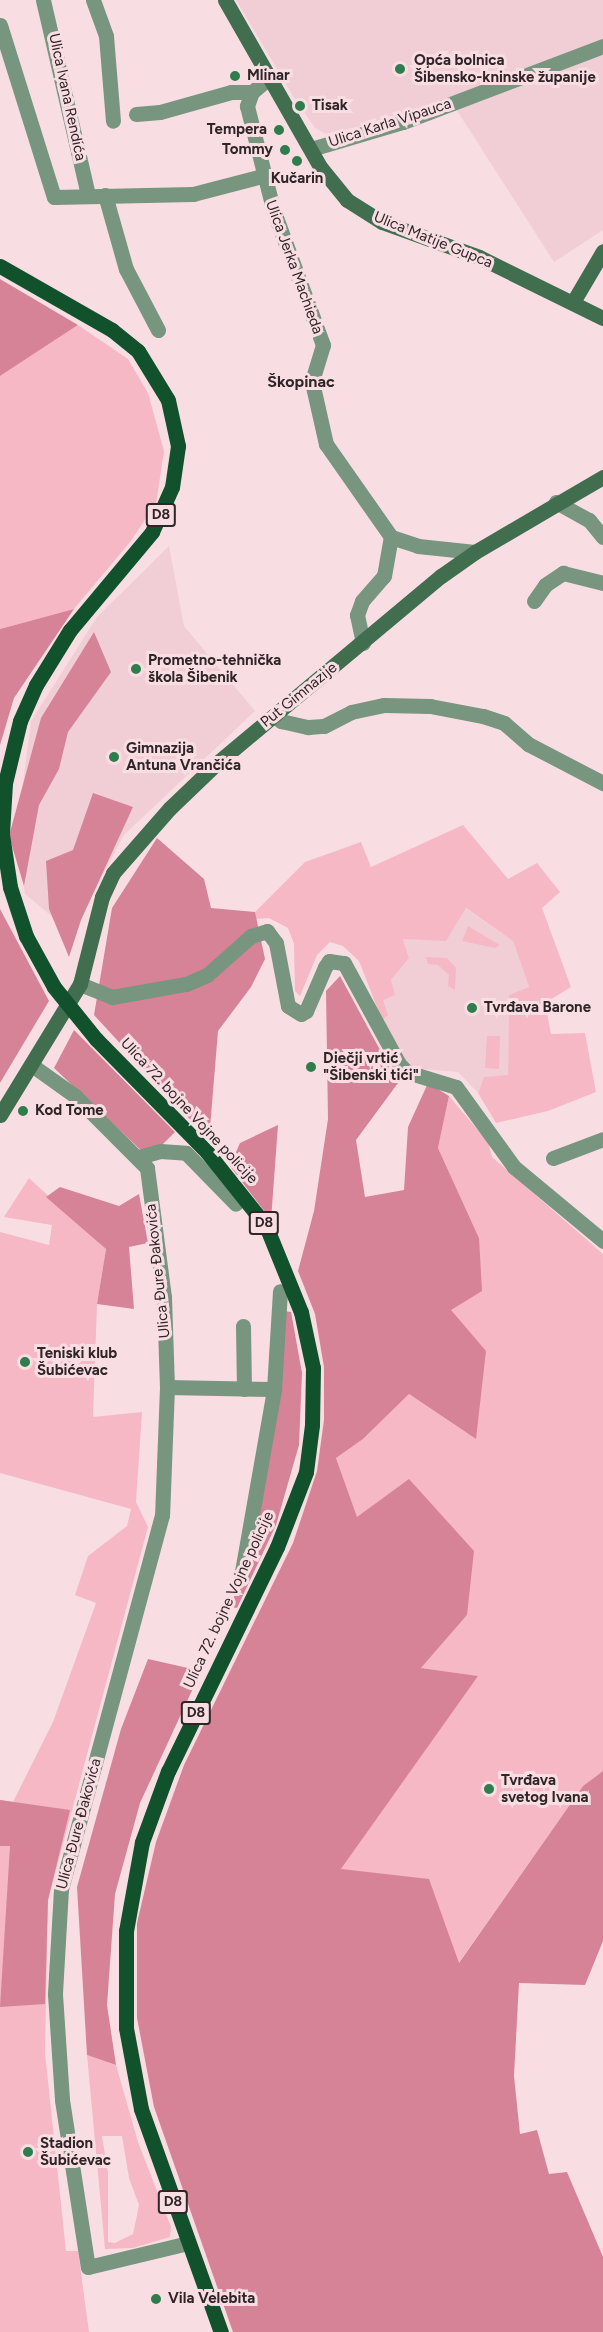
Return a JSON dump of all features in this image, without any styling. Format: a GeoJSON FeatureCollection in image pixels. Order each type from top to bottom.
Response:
{"type":"FeatureCollection","features":[{"type":"Feature","properties":{"kind":"main road","name":"Ulica 72. bojne Vojne policije"},"geometry":{"type":"LineString","coordinates":[[0,266],[112,330],[138,351],[168,400],[178,446],[172,487],[152,532],[70,630],[36,685],[20,721],[5,783],[2,834],[10,887],[26,936],[54,987],[96,1039],[207,1152],[266,1226],[301,1312],[313,1368],[312,1425],[306,1472],[277,1547],[168,1771],[142,1842],[132,1890],[124,1993],[129,2049],[152,2148],[221,2332]]}},
{"type":"Feature","properties":{"kind":"street","name":"Ulica Ivana Rendića"},"geometry":{"type":"LineString","coordinates":[[43,0],[48,11],[88,195]]}},
{"type":"Feature","properties":{"kind":"street"},"geometry":{"type":"LineString","coordinates":[[93,0],[106,36],[113,121]]}},
{"type":"Feature","properties":{"kind":"street","name":"Ulica Matije Gupca"},"geometry":{"type":"LineString","coordinates":[[225,0],[333,186],[362,211],[403,231],[479,257],[603,318]]}},
{"type":"Feature","properties":{"kind":"street"},"geometry":{"type":"LineString","coordinates":[[0,26],[49,191],[61,198],[88,195],[194,194],[262,176]]}},
{"type":"Feature","properties":{"kind":"street","name":"Ulica Karla Vipauca"},"geometry":{"type":"LineString","coordinates":[[311,148],[403,122],[603,46]]}},
{"type":"Feature","properties":{"kind":"street"},"geometry":{"type":"LineString","coordinates":[[136,114],[160,112],[231,92],[252,92],[270,77]]}},
{"type":"Feature","properties":{"kind":"street","name":"Ulica Jerka Machieda"},"geometry":{"type":"LineString","coordinates":[[252,92],[247,106],[262,176],[323,345],[312,382],[326,444],[391,537]]}},
{"type":"Feature","properties":{"kind":"street"},"geometry":{"type":"LineString","coordinates":[[105,195],[126,269],[158,330]]}},
{"type":"Feature","properties":{"kind":"street"},"geometry":{"type":"LineString","coordinates":[[573,302],[603,251]]}},
{"type":"Feature","properties":{"kind":"street","name":"Put Gimnazije"},"geometry":{"type":"LineString","coordinates":[[0,1115],[33,1066],[80,984],[102,897],[112,873],[170,808],[274,716],[475,552],[556,502],[603,477]]}},
{"type":"Feature","properties":{"kind":"street"},"geometry":{"type":"LineString","coordinates":[[556,502],[589,520],[603,537]]}},
{"type":"Feature","properties":{"kind":"street"},"geometry":{"type":"LineString","coordinates":[[363,643],[357,615],[362,601],[384,576],[392,549],[391,537],[418,546],[475,552]]}},
{"type":"Feature","properties":{"kind":"street"},"geometry":{"type":"LineString","coordinates":[[534,601],[545,585],[563,573],[603,583]]}},
{"type":"Feature","properties":{"kind":"street"},"geometry":{"type":"LineString","coordinates":[[274,716],[281,721],[308,727],[324,726],[351,712],[384,705],[430,706],[483,716],[504,723],[528,744],[603,783]]}},
{"type":"Feature","properties":{"kind":"street"},"geometry":{"type":"LineString","coordinates":[[80,984],[112,997],[186,984],[207,975],[251,936],[267,931],[276,943],[288,1006],[293,1012],[306,1011],[329,962],[344,963],[399,1064],[407,1072],[450,1083],[468,1102],[514,1167],[603,1241]]}},
{"type":"Feature","properties":{"kind":"street","name":"Ulica Đure Đakovića"},"geometry":{"type":"LineString","coordinates":[[33,1066],[75,1096],[139,1157],[149,1175],[164,1297],[167,1387],[162,1515],[61,1889],[55,1994],[62,2100],[88,2266],[188,2243]]}},
{"type":"Feature","properties":{"kind":"street"},"geometry":{"type":"LineString","coordinates":[[553,1158],[603,1138]]}},
{"type":"Feature","properties":{"kind":"street"},"geometry":{"type":"LineString","coordinates":[[139,1157],[160,1152],[186,1153],[236,1204]]}},
{"type":"Feature","properties":{"kind":"street"},"geometry":{"type":"LineString","coordinates":[[241,1577],[274,1389],[280,1291]]}},
{"type":"Feature","properties":{"kind":"street"},"geometry":{"type":"LineString","coordinates":[[243,1326],[244,1389]]}},
{"type":"Feature","properties":{"kind":"street"},"geometry":{"type":"LineString","coordinates":[[167,1387],[274,1389]]}},
{"type":"Feature","properties":{"kind":"shaded area","name":"Opća bolnica Šibensko-kninske županije"},"geometry":{"type":"Polygon","coordinates":[[[236,0],[603,0],[603,39],[395,118],[326,134],[315,128],[293,96],[236,0]]]}},
{"type":"Feature","properties":{"kind":"shaded area"},"geometry":{"type":"Polygon","coordinates":[[[603,53],[603,230],[554,262],[456,109],[603,53]]]}},
{"type":"Feature","properties":{"kind":"shaded area"},"geometry":{"type":"Polygon","coordinates":[[[0,279],[78,325],[0,376],[0,279]]]}},
{"type":"Feature","properties":{"kind":"shaded area"},"geometry":{"type":"Polygon","coordinates":[[[78,325],[128,359],[148,393],[164,451],[156,504],[130,542],[74,609],[0,629],[0,376],[78,325]]]}},
{"type":"Feature","properties":{"kind":"shaded area"},"geometry":{"type":"Polygon","coordinates":[[[169,546],[184,626],[255,711],[124,835],[72,933],[25,894],[16,837],[31,721],[97,617],[169,546]]]}},
{"type":"Feature","properties":{"kind":"shaded area"},"geometry":{"type":"Polygon","coordinates":[[[74,609],[14,698],[0,745],[0,629],[74,609]]]}},
{"type":"Feature","properties":{"kind":"shaded area"},"geometry":{"type":"Polygon","coordinates":[[[94,632],[111,672],[68,732],[59,769],[39,805],[24,886],[9,836],[41,718],[94,632]]]}},
{"type":"Feature","properties":{"kind":"shaded area"},"geometry":{"type":"Polygon","coordinates":[[[93,793],[133,807],[81,920],[69,957],[49,909],[46,861],[73,850],[93,793]]]}},
{"type":"Feature","properties":{"kind":"shaded area"},"geometry":{"type":"Polygon","coordinates":[[[463,825],[508,879],[537,863],[560,892],[542,908],[571,987],[545,1003],[551,1034],[585,1033],[596,1092],[548,1111],[496,1123],[478,1093],[484,1077],[508,1075],[509,995],[529,987],[513,941],[466,908],[446,941],[403,939],[409,958],[391,980],[395,995],[383,1000],[388,1015],[382,1020],[359,961],[343,946],[330,942],[317,955],[300,996],[295,991],[294,944],[288,928],[269,918],[256,919],[255,912],[305,862],[361,842],[371,867],[463,825]]]}},
{"type":"Feature","properties":{"kind":"shaded area"},"geometry":{"type":"Polygon","coordinates":[[[157,838],[204,879],[211,908],[255,912],[265,959],[251,987],[218,1031],[209,1140],[94,1015],[112,908],[157,838]]]}},
{"type":"Feature","properties":{"kind":"shaded area"},"geometry":{"type":"Polygon","coordinates":[[[465,908],[513,941],[529,987],[509,996],[508,1076],[484,1077],[478,1093],[458,1072],[409,1068],[382,1020],[383,1000],[391,980],[409,958],[403,938],[465,908]]]}},
{"type":"Feature","properties":{"kind":"shaded area"},"geometry":{"type":"Polygon","coordinates":[[[0,909],[49,1001],[0,1083],[0,909]]]}},
{"type":"Feature","properties":{"kind":"shaded area"},"geometry":{"type":"Polygon","coordinates":[[[468,926],[500,945],[495,948],[462,941],[468,926]]]}},
{"type":"Feature","properties":{"kind":"shaded area"},"geometry":{"type":"Polygon","coordinates":[[[426,957],[447,958],[456,968],[455,990],[448,986],[449,975],[438,965],[428,964],[426,957]]]}},
{"type":"Feature","properties":{"kind":"shaded area"},"geometry":{"type":"Polygon","coordinates":[[[340,976],[398,1083],[356,1140],[365,1197],[404,1190],[408,1127],[428,1083],[449,1096],[438,1148],[479,1238],[482,1291],[451,1310],[486,1351],[476,1439],[409,1394],[363,1439],[336,1458],[357,1517],[409,1479],[474,1551],[467,1615],[421,1668],[478,1676],[341,1869],[429,1879],[459,1963],[583,1786],[603,1771],[603,1941],[585,1985],[519,1983],[514,2076],[520,2134],[537,2130],[549,2174],[567,2172],[603,2257],[603,2332],[233,2332],[154,2107],[137,2018],[137,1923],[156,1842],[184,1765],[293,1543],[317,1471],[324,1420],[324,1367],[315,1314],[298,1271],[314,1211],[328,1119],[326,991],[340,976]]]}},
{"type":"Feature","properties":{"kind":"shaded area"},"geometry":{"type":"Polygon","coordinates":[[[74,1030],[175,1132],[149,1158],[54,1068],[74,1030]]]}},
{"type":"Feature","properties":{"kind":"shaded area"},"geometry":{"type":"Polygon","coordinates":[[[487,1036],[500,1036],[499,1069],[485,1068],[487,1036]]]}},
{"type":"Feature","properties":{"kind":"shaded area"},"geometry":{"type":"Polygon","coordinates":[[[449,1096],[488,1142],[492,1157],[603,1254],[603,1771],[583,1786],[458,1964],[341,1869],[477,1676],[421,1668],[467,1615],[357,1518],[336,1458],[363,1439],[409,1394],[476,1439],[450,1310],[479,1238],[438,1148],[449,1096]]]}},
{"type":"Feature","properties":{"kind":"shaded area"},"geometry":{"type":"Polygon","coordinates":[[[278,1125],[271,1220],[230,1166],[240,1143],[278,1125]]]}},
{"type":"Feature","properties":{"kind":"shaded area"},"geometry":{"type":"Polygon","coordinates":[[[29,1178],[106,1249],[97,1304],[93,1417],[142,1412],[136,1502],[148,1527],[48,1900],[45,2053],[66,2251],[78,2251],[89,2332],[0,2332],[0,1800],[13,1802],[53,1722],[96,1603],[75,1595],[88,1556],[127,1526],[131,1509],[0,1473],[0,1232],[49,1245],[52,1225],[4,1217],[29,1178]]]}},
{"type":"Feature","properties":{"kind":"shaded area"},"geometry":{"type":"Polygon","coordinates":[[[60,1187],[119,1206],[139,1194],[148,1243],[129,1247],[134,1309],[97,1304],[106,1249],[46,1197],[60,1187]]]}},
{"type":"Feature","properties":{"kind":"shaded area"},"geometry":{"type":"Polygon","coordinates":[[[284,1311],[291,1312],[302,1373],[299,1445],[276,1525],[237,1608],[231,1607],[247,1555],[284,1311]]]}},
{"type":"Feature","properties":{"kind":"shaded area"},"geometry":{"type":"Polygon","coordinates":[[[148,1659],[201,1671],[140,1803],[115,1894],[107,2005],[116,2065],[87,2055],[77,1887],[121,1729],[148,1659]]]}},
{"type":"Feature","properties":{"kind":"shaded area"},"geometry":{"type":"Polygon","coordinates":[[[0,1800],[70,1810],[48,1900],[45,2004],[0,2007],[10,1846],[0,1846],[0,1800]]]}},
{"type":"Feature","properties":{"kind":"shaded area"},"geometry":{"type":"Polygon","coordinates":[[[87,2055],[116,2065],[138,2142],[171,2227],[170,2237],[133,2248],[105,2249],[87,2055]],[[102,2136],[108,2173],[108,2242],[115,2243],[133,2234],[139,2205],[129,2178],[122,2136],[102,2136]]]}},
{"type":"Feature","properties":{"kind":"place","name":"Opća bolnica Šibensko-kninske županije"},"geometry":{"type":"Point","coordinates":[400,69]}},
{"type":"Feature","properties":{"kind":"place","name":"Mlinar"},"geometry":{"type":"Point","coordinates":[235,76]}},
{"type":"Feature","properties":{"kind":"place","name":"Tisak"},"geometry":{"type":"Point","coordinates":[300,106]}},
{"type":"Feature","properties":{"kind":"place","name":"Tempera"},"geometry":{"type":"Point","coordinates":[279,130]}},
{"type":"Feature","properties":{"kind":"place","name":"Tommy"},"geometry":{"type":"Point","coordinates":[285,150]}},
{"type":"Feature","properties":{"kind":"place","name":"Kučarin"},"geometry":{"type":"Point","coordinates":[297,161]}},
{"type":"Feature","properties":{"kind":"place","name":"Prometno-tehnička škola Šibenik"},"geometry":{"type":"Point","coordinates":[136,669]}},
{"type":"Feature","properties":{"kind":"place","name":"Gimnazija Antuna Vrančića"},"geometry":{"type":"Point","coordinates":[114,757]}},
{"type":"Feature","properties":{"kind":"place","name":"Tvrđava Barone"},"geometry":{"type":"Point","coordinates":[472,1008]}},
{"type":"Feature","properties":{"kind":"place","name":"Dječji vrtić \"Šibenski tići\""},"geometry":{"type":"Point","coordinates":[311,1067]}},
{"type":"Feature","properties":{"kind":"place","name":"Kod Tome"},"geometry":{"type":"Point","coordinates":[23,1111]}},
{"type":"Feature","properties":{"kind":"place","name":"Teniski klub Šubićevac"},"geometry":{"type":"Point","coordinates":[25,1362]}},
{"type":"Feature","properties":{"kind":"place","name":"Tvrđava svetog Ivana"},"geometry":{"type":"Point","coordinates":[489,1789]}},
{"type":"Feature","properties":{"kind":"place","name":"Stadion Šubićevac"},"geometry":{"type":"Point","coordinates":[28,2152]}},
{"type":"Feature","properties":{"kind":"place","name":"Vila Velebita"},"geometry":{"type":"Point","coordinates":[156,2299]}},
{"type":"Feature","properties":{"kind":"district","name":"Škopinac"},"geometry":{"type":"Point","coordinates":[301,382]}}]}
